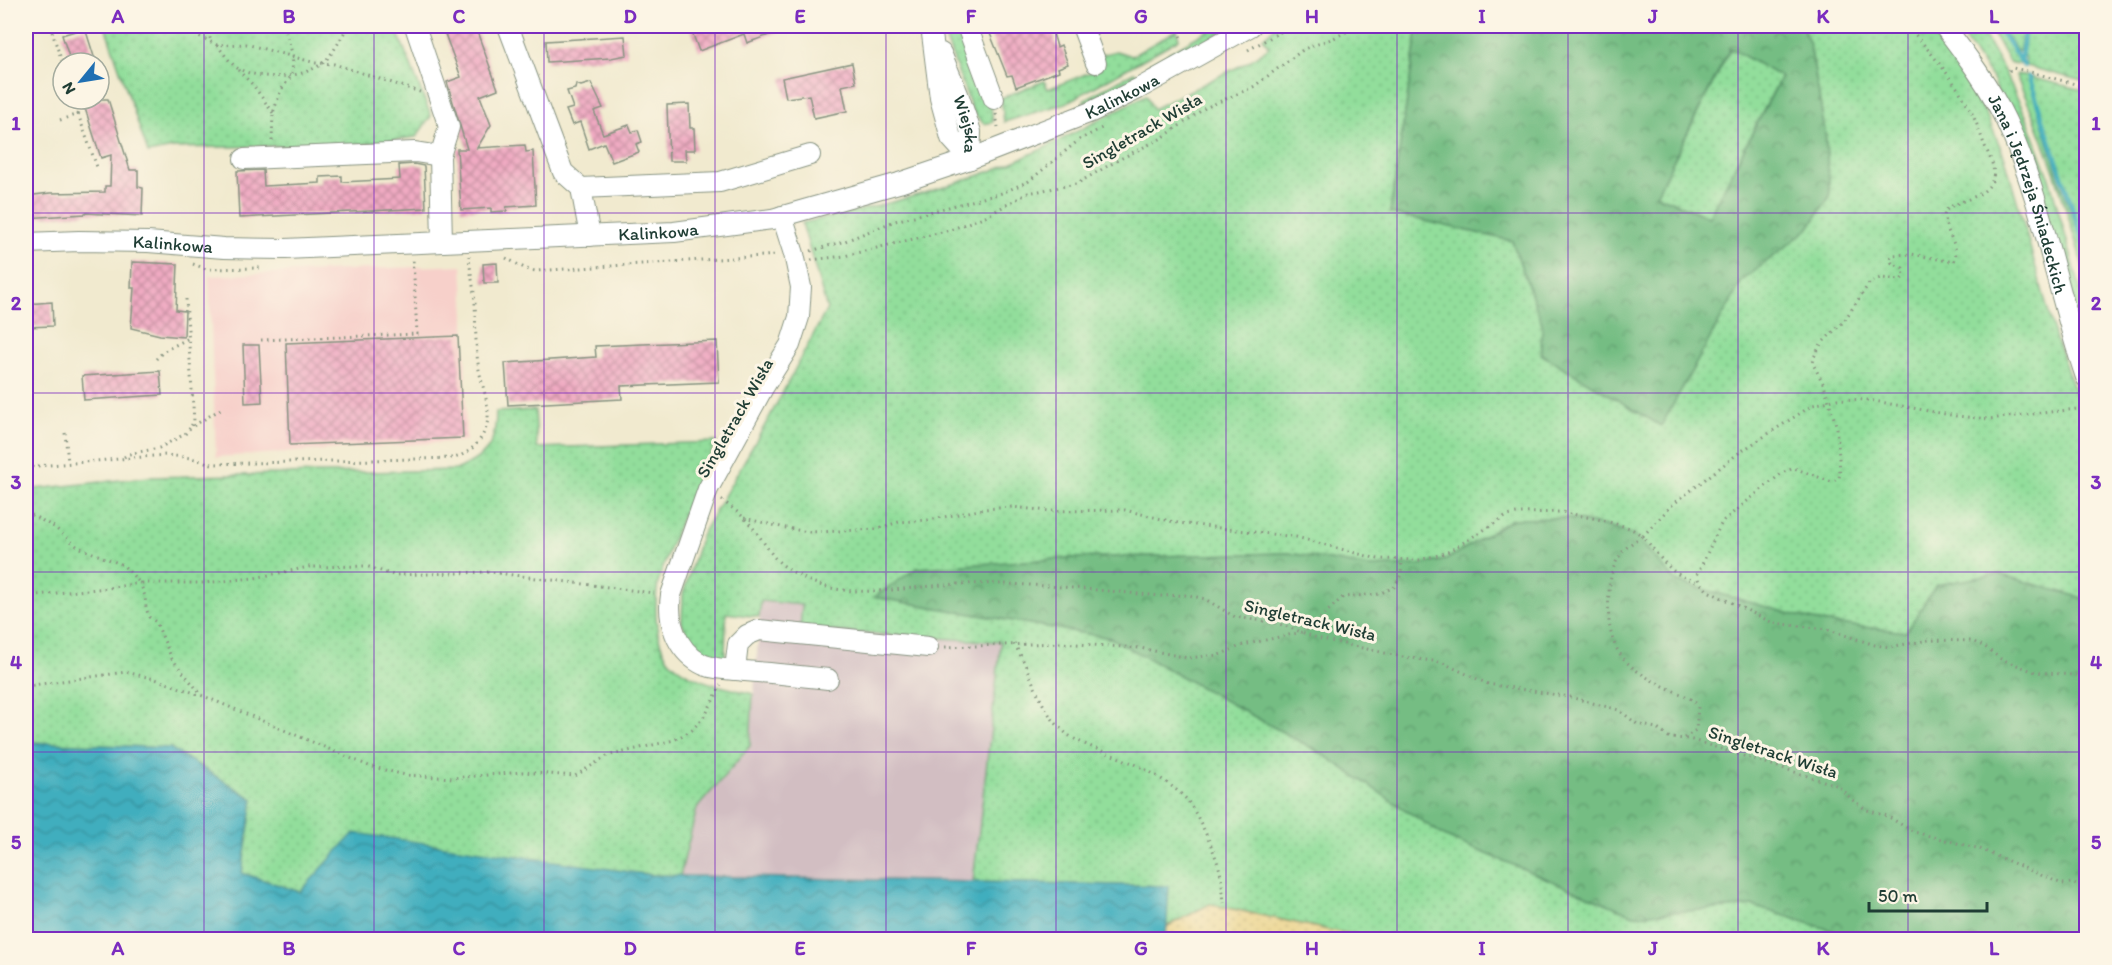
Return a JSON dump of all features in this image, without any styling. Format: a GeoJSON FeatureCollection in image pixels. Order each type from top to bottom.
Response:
{"type":"FeatureCollection","features":[{"type":"Feature","properties":{"kind":"street"},"geometry":{"type":"LineString","coordinates":[[415,26],[448,127],[440,156],[442,242]]}},
{"type":"Feature","properties":{"kind":"street"},"geometry":{"type":"LineString","coordinates":[[508,26],[563,172],[581,188],[590,236]]}},
{"type":"Feature","properties":{"kind":"street"},"geometry":{"type":"LineString","coordinates":[[967,26],[994,99]]}},
{"type":"Feature","properties":{"kind":"street"},"geometry":{"type":"LineString","coordinates":[[1082,26],[1096,63]]}},
{"type":"Feature","properties":{"kind":"street","name":"Kalinkowa"},"geometry":{"type":"LineString","coordinates":[[26,243],[148,242],[224,248],[285,249],[674,232],[728,226],[782,216],[899,183],[970,159],[1091,112],[1138,89],[1251,26]]}},
{"type":"Feature","properties":{"kind":"street","name":"Jana i Jędrzeja Śniadeckich"},"geometry":{"type":"LineString","coordinates":[[1944,26],[1983,81],[2005,119],[2017,147],[2086,377]]}},
{"type":"Feature","properties":{"kind":"street","name":"Wiejska"},"geometry":{"type":"LineString","coordinates":[[932,30],[971,132],[970,159]]}},
{"type":"Feature","properties":{"kind":"street"},"geometry":{"type":"LineString","coordinates":[[244,159],[415,152],[440,156]]}},
{"type":"Feature","properties":{"kind":"street"},"geometry":{"type":"LineString","coordinates":[[581,188],[720,182],[810,155]]}},
{"type":"Feature","properties":{"kind":"street"},"geometry":{"type":"LineString","coordinates":[[782,216],[801,287],[799,317],[790,345],[757,398],[708,489],[670,595],[669,610],[674,632],[680,644],[702,665],[828,679]]}},
{"type":"Feature","properties":{"kind":"street"},"geometry":{"type":"LineString","coordinates":[[731,669],[738,644],[747,635],[759,630],[928,647]]}},
{"type":"Feature","properties":{"kind":"path"},"geometry":{"type":"LineString","coordinates":[[26,35],[33,26]]}},
{"type":"Feature","properties":{"kind":"path"},"geometry":{"type":"LineString","coordinates":[[50,26],[58,51]]}},
{"type":"Feature","properties":{"kind":"path"},"geometry":{"type":"LineString","coordinates":[[178,26],[217,45],[253,85],[273,113]]}},
{"type":"Feature","properties":{"kind":"path"},"geometry":{"type":"LineString","coordinates":[[206,26],[212,42]]}},
{"type":"Feature","properties":{"kind":"path"},"geometry":{"type":"LineString","coordinates":[[272,158],[273,113],[281,90],[292,75],[293,56],[284,26]]}},
{"type":"Feature","properties":{"kind":"path"},"geometry":{"type":"LineString","coordinates":[[237,68],[268,76],[292,75],[310,70],[323,63],[334,50],[348,26]]}},
{"type":"Feature","properties":{"kind":"path","name":"Singletrack Wisła"},"geometry":{"type":"LineString","coordinates":[[796,262],[844,256],[950,230],[988,215],[1028,193],[1076,184],[1162,138],[1205,108],[1253,87],[1304,49],[1358,26]]}},
{"type":"Feature","properties":{"kind":"path"},"geometry":{"type":"LineString","coordinates":[[1908,26],[1955,84],[1967,104],[1988,152],[1994,174],[1990,184],[1983,191],[1950,206],[1945,211],[1944,222],[1956,251],[1954,261],[1912,254],[1892,255],[1890,258],[1892,263],[1903,268],[1902,280],[1881,278],[1870,282],[1844,321],[1821,344],[1814,357],[1813,364],[1824,385],[1838,435],[1839,478],[1832,482],[1794,468],[1782,473],[1724,520],[1716,532],[1697,575],[1699,582],[1708,591],[1773,623],[1826,629],[1863,642],[1889,647],[1929,640],[1972,641],[2001,659],[2035,672],[2086,676]]}},
{"type":"Feature","properties":{"kind":"path"},"geometry":{"type":"LineString","coordinates":[[1178,30],[1182,41]]}},
{"type":"Feature","properties":{"kind":"path"},"geometry":{"type":"LineString","coordinates":[[217,45],[246,44],[316,63],[334,64],[422,92],[438,92]]}},
{"type":"Feature","properties":{"kind":"path"},"geometry":{"type":"LineString","coordinates":[[2008,71],[2012,68],[2023,70],[2086,87]]}},
{"type":"Feature","properties":{"kind":"path"},"geometry":{"type":"LineString","coordinates":[[77,111],[97,167]]}},
{"type":"Feature","properties":{"kind":"path"},"geometry":{"type":"LineString","coordinates":[[60,120],[78,114]]}},
{"type":"Feature","properties":{"kind":"path"},"geometry":{"type":"LineString","coordinates":[[26,467],[166,454],[212,464],[453,458],[470,451],[479,440],[488,418],[487,402],[477,361],[475,299],[469,254]]}},
{"type":"Feature","properties":{"kind":"path"},"geometry":{"type":"LineString","coordinates":[[261,340],[417,334],[413,255]]}},
{"type":"Feature","properties":{"kind":"path"},"geometry":{"type":"LineString","coordinates":[[189,263],[206,269],[265,268]]}},
{"type":"Feature","properties":{"kind":"path"},"geometry":{"type":"LineString","coordinates":[[122,458],[129,454],[159,448],[185,434],[194,421],[186,299]]}},
{"type":"Feature","properties":{"kind":"path"},"geometry":{"type":"LineString","coordinates":[[156,359],[164,351],[189,339]]}},
{"type":"Feature","properties":{"kind":"path"},"geometry":{"type":"LineString","coordinates":[[1684,739],[1696,730],[1698,711],[1696,704],[1692,699],[1645,678],[1630,666],[1612,640],[1608,616],[1612,572],[1622,550],[1643,536],[1671,506],[1740,452],[1813,405],[1837,399],[1869,400],[1956,416],[1989,419],[2086,408]]}},
{"type":"Feature","properties":{"kind":"path"},"geometry":{"type":"LineString","coordinates":[[190,428],[224,407]]}},
{"type":"Feature","properties":{"kind":"path"},"geometry":{"type":"LineString","coordinates":[[65,433],[68,462]]}},
{"type":"Feature","properties":{"kind":"path","name":"Singletrack Wisła"},"geometry":{"type":"LineString","coordinates":[[708,489],[744,518],[775,558],[786,568],[828,587],[891,590],[988,584],[1161,596],[1189,595],[1205,599],[1236,617],[1277,623],[1317,638],[1403,657],[1440,662],[1488,684],[1570,697],[1619,710],[1637,724],[1656,728],[1670,738],[1684,739],[1838,786],[1867,810],[1887,816],[1914,832],[1972,846],[2062,884],[2072,883],[2086,890]]}},
{"type":"Feature","properties":{"kind":"path"},"geometry":{"type":"LineString","coordinates":[[744,518],[808,532],[876,529],[899,522],[1012,507],[1049,511],[1125,510],[1178,523],[1296,537],[1378,560],[1419,560],[1446,553],[1506,516],[1521,513],[1562,512],[1630,528],[1643,536],[1672,571],[1685,580],[1699,582]]}},
{"type":"Feature","properties":{"kind":"path"},"geometry":{"type":"LineString","coordinates":[[26,512],[54,528],[78,547],[123,565],[140,583],[148,616],[156,621],[172,659],[201,695]]}},
{"type":"Feature","properties":{"kind":"path"},"geometry":{"type":"LineString","coordinates":[[928,647],[1060,643],[1140,648],[1188,658],[1219,655],[1243,645],[1302,632],[1312,626],[1343,597],[1379,594],[1394,587],[1401,575],[1402,559]]}},
{"type":"Feature","properties":{"kind":"path"},"geometry":{"type":"LineString","coordinates":[[26,596],[140,583],[203,583],[254,578],[309,567],[366,566],[393,574],[490,572],[670,595]]}},
{"type":"Feature","properties":{"kind":"path"},"geometry":{"type":"LineString","coordinates":[[1014,644],[1024,659],[1032,684],[1049,714],[1067,735],[1134,763],[1165,782],[1186,799],[1202,827],[1220,870],[1224,903]]}},
{"type":"Feature","properties":{"kind":"path"},"geometry":{"type":"LineString","coordinates":[[26,686],[126,672],[155,678],[369,765],[405,775],[452,778],[523,772],[575,776],[607,756],[674,740],[692,730],[706,714],[731,669]]}},
{"type":"Feature","properties":{"kind":"shaded area"},"geometry":{"type":"Polygon","coordinates":[[[462,265],[465,317],[466,441],[216,457],[209,276],[462,265]]]}},
{"type":"Feature","properties":{"kind":"shaded area"},"geometry":{"type":"Polygon","coordinates":[[[761,601],[802,605],[800,629],[1001,642],[973,882],[680,876],[697,808],[750,746],[761,601]]]}},
{"type":"Feature","properties":{"kind":"green space"},"geometry":{"type":"Polygon","coordinates":[[[105,26],[395,26],[431,116],[416,137],[363,144],[173,148],[148,153],[105,26]]]}},
{"type":"Feature","properties":{"kind":"green space"},"geometry":{"type":"Polygon","coordinates":[[[941,26],[960,26],[990,99],[993,122],[984,124],[973,112],[941,26]]]}},
{"type":"Feature","properties":{"kind":"green space"},"geometry":{"type":"Polygon","coordinates":[[[1216,26],[1232,26],[1149,73],[1147,65],[1216,26]]]}},
{"type":"Feature","properties":{"kind":"green space"},"geometry":{"type":"Polygon","coordinates":[[[1276,26],[1418,26],[1390,213],[1512,241],[1542,323],[1542,354],[1661,426],[1742,281],[1808,229],[1830,196],[1825,131],[1810,45],[1802,26],[1927,26],[1953,59],[1986,114],[2005,158],[2056,339],[2086,422],[2086,599],[1998,574],[1906,632],[1820,622],[1677,582],[1634,535],[1567,518],[1512,519],[1446,560],[1419,565],[1370,567],[1289,553],[1070,558],[1002,563],[875,597],[1111,638],[1319,752],[1446,837],[1634,915],[1753,906],[1860,939],[1381,939],[1328,930],[1210,904],[1166,927],[1168,886],[973,882],[1001,642],[800,629],[802,605],[761,601],[759,617],[726,613],[725,657],[710,656],[691,642],[682,623],[683,594],[701,536],[769,418],[827,309],[802,223],[897,201],[991,171],[1050,145],[1146,95],[1153,109],[1248,62],[1269,47],[1263,38],[1276,26]]]}},
{"type":"Feature","properties":{"kind":"green space"},"geometry":{"type":"Polygon","coordinates":[[[1418,26],[1802,26],[1810,45],[1825,131],[1830,196],[1808,229],[1742,281],[1661,426],[1541,354],[1542,323],[1512,241],[1390,213],[1418,26]],[[1730,48],[1656,195],[1709,217],[1781,77],[1730,48]]]}},
{"type":"Feature","properties":{"kind":"green space"},"geometry":{"type":"Polygon","coordinates":[[[1955,26],[1979,26],[2027,118],[2048,174],[2086,309],[2086,351],[1994,81],[1955,26]]]}},
{"type":"Feature","properties":{"kind":"green space"},"geometry":{"type":"Polygon","coordinates":[[[1989,26],[1995,26],[2023,65],[2009,62],[1989,26]]]}},
{"type":"Feature","properties":{"kind":"green space"},"geometry":{"type":"Polygon","coordinates":[[[1999,26],[2024,26],[2019,52],[2017,51],[1999,26]]]}},
{"type":"Feature","properties":{"kind":"green space"},"geometry":{"type":"Polygon","coordinates":[[[2027,26],[2086,26],[2086,82],[2026,66],[2023,53],[2027,26]]]}},
{"type":"Feature","properties":{"kind":"green space"},"geometry":{"type":"Polygon","coordinates":[[[1177,30],[1179,39],[1066,103],[1004,122],[1001,98],[1044,81],[1048,89],[1091,72],[1102,58],[1101,55],[1116,51],[1132,56],[1177,30]]]}},
{"type":"Feature","properties":{"kind":"green space"},"geometry":{"type":"Polygon","coordinates":[[[1731,48],[1781,76],[1709,217],[1656,195],[1731,48]]]}},
{"type":"Feature","properties":{"kind":"green space"},"geometry":{"type":"Polygon","coordinates":[[[1134,72],[1141,77],[1116,91],[1084,103],[1084,100],[1134,72]]]}},
{"type":"Feature","properties":{"kind":"green space"},"geometry":{"type":"Polygon","coordinates":[[[2017,74],[2028,76],[2060,182],[2086,253],[2086,276],[2055,175],[2017,74]]]}},
{"type":"Feature","properties":{"kind":"green space"},"geometry":{"type":"Polygon","coordinates":[[[2030,77],[2086,91],[2086,245],[2030,77]]]}},
{"type":"Feature","properties":{"kind":"green space"},"geometry":{"type":"Polygon","coordinates":[[[535,410],[537,448],[716,442],[680,523],[658,582],[656,618],[664,653],[678,668],[709,683],[753,694],[750,746],[697,808],[680,876],[652,875],[300,892],[242,873],[253,799],[170,748],[26,742],[26,494],[35,489],[149,477],[456,470],[475,460],[488,448],[492,442],[496,424],[496,412],[535,410]]]}},
{"type":"Feature","properties":{"kind":"green space"},"geometry":{"type":"Polygon","coordinates":[[[1567,518],[1634,535],[1677,582],[1820,622],[1906,632],[1936,585],[1998,574],[2086,599],[2086,939],[1860,939],[1753,906],[1634,915],[1446,837],[1319,752],[1111,638],[874,597],[917,568],[1070,558],[1289,553],[1370,567],[1419,565],[1446,560],[1512,519],[1567,518]]]}},
{"type":"Feature","properties":{"kind":"sand"},"geometry":{"type":"Polygon","coordinates":[[[1210,904],[1328,930],[1381,939],[1166,939],[1166,927],[1210,904]]]}},
{"type":"Feature","properties":{"kind":"water"},"geometry":{"type":"Polygon","coordinates":[[[26,742],[170,748],[253,799],[242,873],[300,892],[354,833],[652,875],[1169,886],[1166,939],[26,939],[26,742]]]}},
{"type":"Feature","properties":{"kind":"building"},"geometry":{"type":"Polygon","coordinates":[[[442,26],[475,26],[498,89],[480,96],[491,125],[477,148],[525,145],[526,152],[533,151],[536,205],[506,207],[507,211],[491,212],[491,208],[461,210],[457,149],[467,149],[447,82],[461,77],[442,26]]]}},
{"type":"Feature","properties":{"kind":"building"},"geometry":{"type":"Polygon","coordinates":[[[690,26],[791,27],[747,43],[744,34],[699,51],[690,26]]]}},
{"type":"Feature","properties":{"kind":"building"},"geometry":{"type":"Polygon","coordinates":[[[987,26],[1051,26],[1057,47],[1061,45],[1068,64],[1058,68],[1059,71],[1016,87],[1012,75],[1007,76],[987,26]]]}},
{"type":"Feature","properties":{"kind":"building"},"geometry":{"type":"Polygon","coordinates":[[[85,28],[92,51],[67,51],[62,35],[85,28]]]}},
{"type":"Feature","properties":{"kind":"building"},"geometry":{"type":"Polygon","coordinates":[[[625,36],[627,55],[547,62],[546,41],[625,36]]]}},
{"type":"Feature","properties":{"kind":"building"},"geometry":{"type":"Polygon","coordinates":[[[852,63],[856,83],[842,86],[847,111],[814,118],[809,95],[786,98],[782,78],[852,63]]]}},
{"type":"Feature","properties":{"kind":"building"},"geometry":{"type":"Polygon","coordinates":[[[591,83],[603,108],[594,111],[603,134],[629,125],[632,132],[638,130],[642,142],[636,144],[639,152],[612,162],[604,143],[589,149],[580,122],[572,125],[566,110],[573,108],[567,91],[575,89],[576,84],[581,86],[591,83]]]}},
{"type":"Feature","properties":{"kind":"building"},"geometry":{"type":"Polygon","coordinates":[[[689,104],[690,128],[694,128],[695,150],[685,150],[686,161],[669,161],[667,105],[689,104]]]}},
{"type":"Feature","properties":{"kind":"building"},"geometry":{"type":"Polygon","coordinates":[[[111,109],[130,170],[138,170],[138,187],[143,188],[142,216],[85,213],[26,218],[26,196],[105,192],[105,186],[110,186],[111,155],[101,158],[86,111],[111,111],[111,109]]]}},
{"type":"Feature","properties":{"kind":"building"},"geometry":{"type":"Polygon","coordinates":[[[399,165],[424,166],[426,208],[239,218],[237,171],[263,170],[264,186],[320,183],[320,177],[342,176],[342,182],[400,179],[399,165]]]}},
{"type":"Feature","properties":{"kind":"building"},"geometry":{"type":"Polygon","coordinates":[[[132,262],[178,264],[176,310],[185,311],[184,337],[160,335],[131,328],[134,288],[131,288],[132,262]]]}},
{"type":"Feature","properties":{"kind":"building"},"geometry":{"type":"Polygon","coordinates":[[[497,263],[498,283],[484,283],[483,264],[497,263]]]}},
{"type":"Feature","properties":{"kind":"building"},"geometry":{"type":"Polygon","coordinates":[[[52,302],[53,326],[26,327],[26,304],[52,302]]]}},
{"type":"Feature","properties":{"kind":"building"},"geometry":{"type":"Polygon","coordinates":[[[458,336],[463,438],[290,445],[286,343],[458,336]]]}},
{"type":"Feature","properties":{"kind":"building"},"geometry":{"type":"Polygon","coordinates":[[[717,341],[719,382],[621,386],[622,399],[508,405],[505,363],[596,357],[595,346],[717,341]]]}},
{"type":"Feature","properties":{"kind":"building"},"geometry":{"type":"Polygon","coordinates":[[[243,345],[259,345],[262,402],[245,403],[243,345]]]}},
{"type":"Feature","properties":{"kind":"building"},"geometry":{"type":"Polygon","coordinates":[[[160,371],[162,395],[84,400],[82,376],[160,371]]]}},
{"type":"Feature","properties":{"kind":"waterway"},"geometry":{"type":"LineString","coordinates":[[1997,26],[2024,66]]}},
{"type":"Feature","properties":{"kind":"waterway"},"geometry":{"type":"LineString","coordinates":[[2021,58],[2025,26]]}},
{"type":"Feature","properties":{"kind":"waterway"},"geometry":{"type":"LineString","coordinates":[[2029,77],[2086,249]]}}]}
